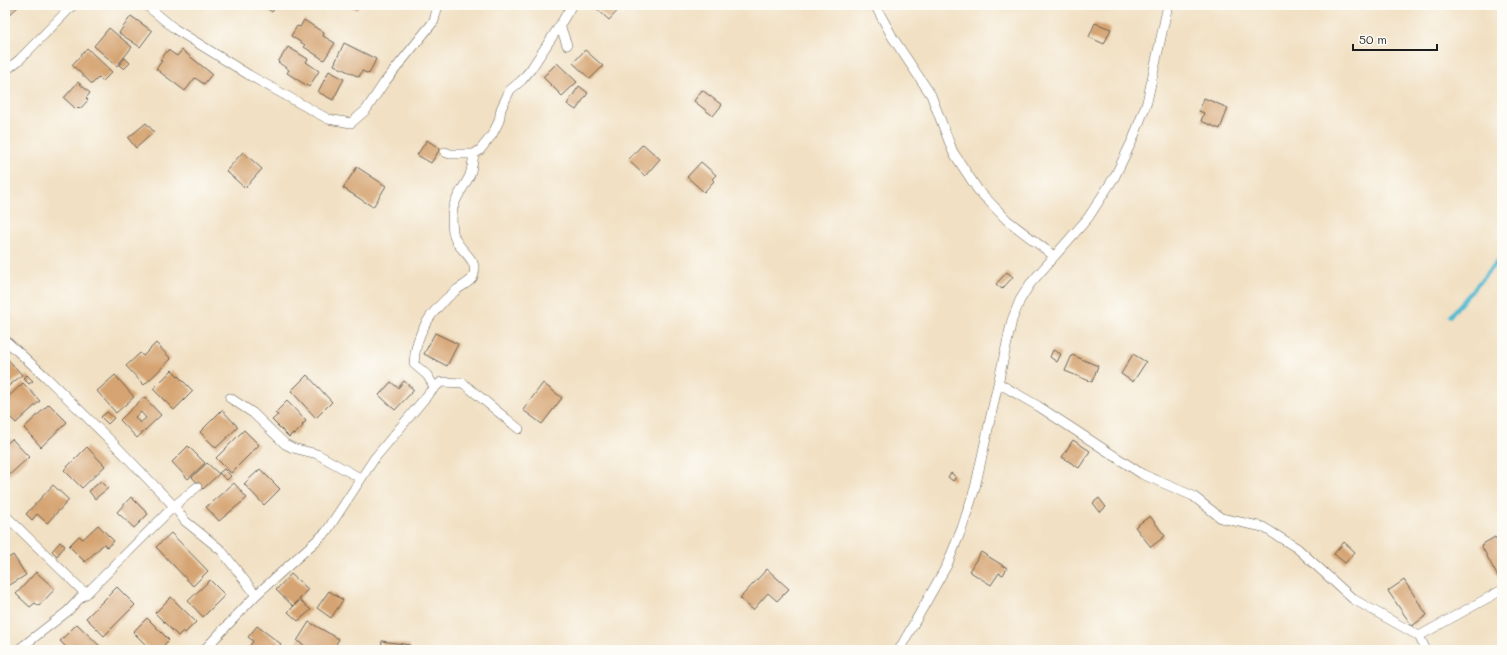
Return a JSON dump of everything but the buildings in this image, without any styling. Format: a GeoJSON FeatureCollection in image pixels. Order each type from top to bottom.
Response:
{"type":"FeatureCollection","features":[{"type":"Feature","properties":{"kind":"street"},"geometry":{"type":"LineString","coordinates":[[5,71],[19,60],[73,5]]}},
{"type":"Feature","properties":{"kind":"street"},"geometry":{"type":"LineString","coordinates":[[146,5],[175,29],[249,75],[328,119],[351,123],[366,110],[384,83],[434,21],[438,5]]}},
{"type":"Feature","properties":{"kind":"street"},"geometry":{"type":"LineString","coordinates":[[445,152],[450,154],[474,154],[480,150],[492,135],[499,121],[501,108],[510,90],[522,80],[572,5]]}},
{"type":"Feature","properties":{"kind":"street"},"geometry":{"type":"LineString","coordinates":[[875,5],[893,38],[931,95],[953,152],[978,190],[1007,220],[1054,256]]}},
{"type":"Feature","properties":{"kind":"street"},"geometry":{"type":"LineString","coordinates":[[899,650],[947,565],[962,528],[975,488],[1012,320],[1020,300],[1030,284],[1088,218],[1115,176],[1133,139],[1146,102],[1168,5]]}},
{"type":"Feature","properties":{"kind":"street"},"geometry":{"type":"LineString","coordinates":[[560,25],[566,45]]}},
{"type":"Feature","properties":{"kind":"street"},"geometry":{"type":"LineString","coordinates":[[435,388],[427,375],[414,364],[416,342],[436,307],[472,278],[475,270],[473,260],[458,246],[453,233],[453,208],[470,175],[474,154]]}},
{"type":"Feature","properties":{"kind":"street"},"geometry":{"type":"LineString","coordinates":[[5,340],[46,377],[174,506],[185,521],[221,550],[256,596]]}},
{"type":"Feature","properties":{"kind":"street"},"geometry":{"type":"LineString","coordinates":[[204,650],[256,596],[326,532],[360,478],[379,453],[430,392],[441,382],[463,383],[520,429]]}},
{"type":"Feature","properties":{"kind":"street"},"geometry":{"type":"LineString","coordinates":[[998,383],[1038,406],[1142,474],[1193,496],[1221,518],[1263,526],[1297,548],[1353,599],[1418,636],[1426,650]]}},
{"type":"Feature","properties":{"kind":"street"},"geometry":{"type":"LineString","coordinates":[[230,398],[253,413],[285,444],[293,448],[317,454],[360,478]]}},
{"type":"Feature","properties":{"kind":"street"},"geometry":{"type":"LineString","coordinates":[[18,650],[86,594],[174,506],[197,487]]}},
{"type":"Feature","properties":{"kind":"street"},"geometry":{"type":"LineString","coordinates":[[5,515],[86,594]]}},
{"type":"Feature","properties":{"kind":"street"},"geometry":{"type":"LineString","coordinates":[[1418,636],[1502,590]]}},
{"type":"Feature","properties":{"kind":"waterway"},"geometry":{"type":"LineString","coordinates":[[1450,316],[1502,256]]}}]}
